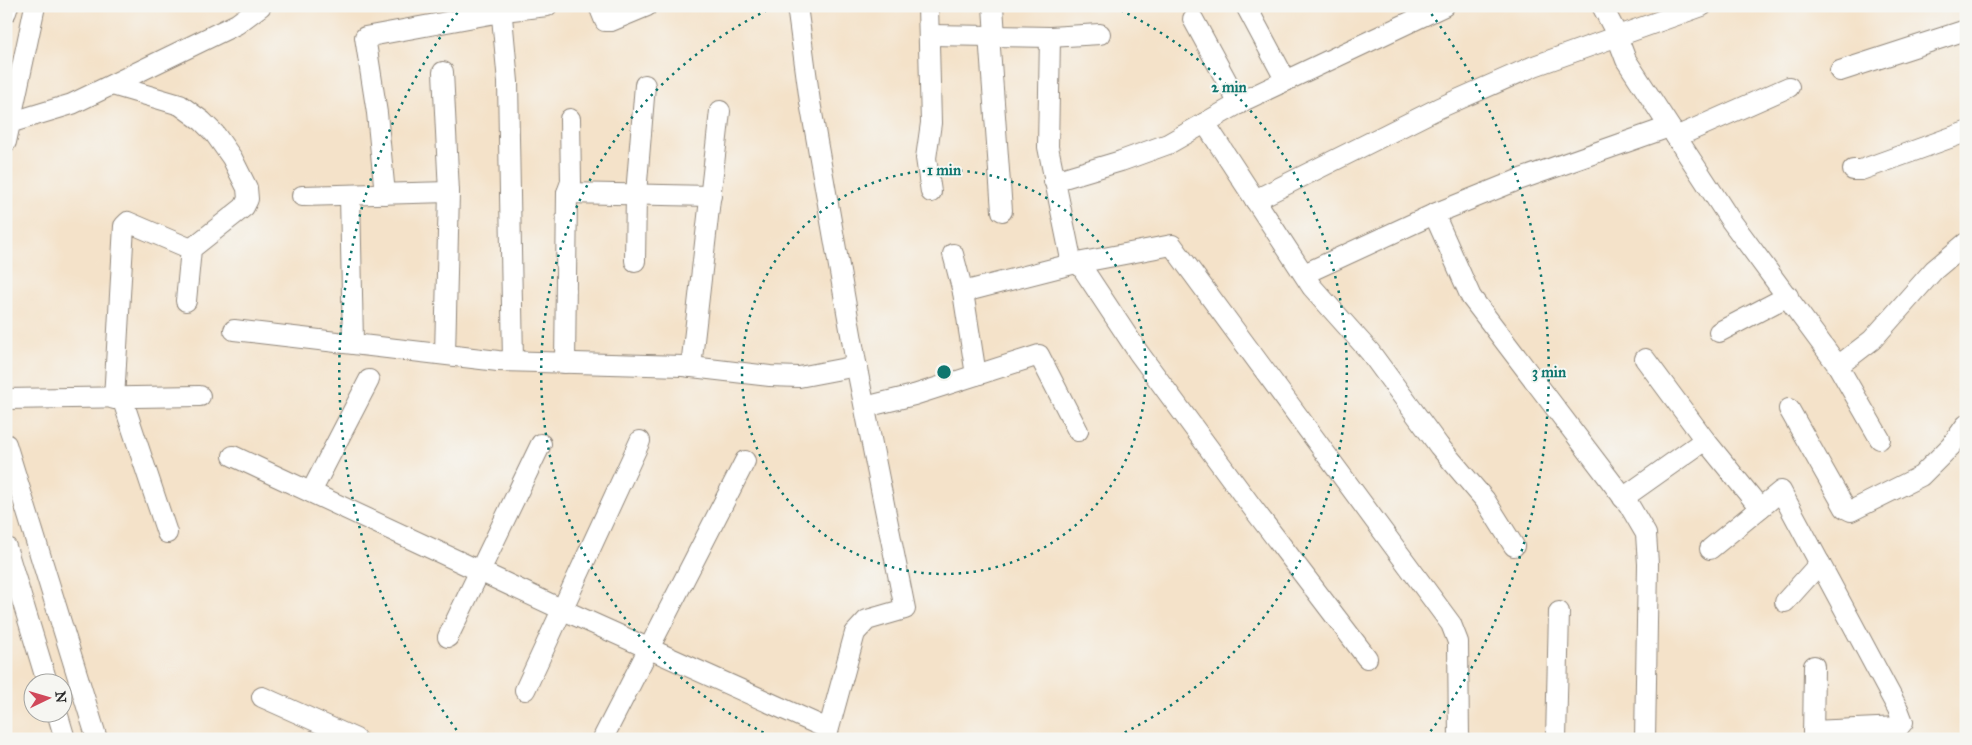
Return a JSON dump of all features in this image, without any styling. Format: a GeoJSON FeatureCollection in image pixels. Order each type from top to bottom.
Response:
{"type":"FeatureCollection","features":[{"type":"Feature","properties":{"kind":"street"},"geometry":{"type":"LineString","coordinates":[[6,12],[8,6]]}},
{"type":"Feature","properties":{"kind":"street"},"geometry":{"type":"LineString","coordinates":[[7,130],[35,6]]}},
{"type":"Feature","properties":{"kind":"street"},"geometry":{"type":"LineString","coordinates":[[7,130],[72,104],[237,24],[261,6]]}},
{"type":"Feature","properties":{"kind":"street"},"geometry":{"type":"LineString","coordinates":[[385,194],[365,37],[501,9],[547,6]]}},
{"type":"Feature","properties":{"kind":"street"},"geometry":{"type":"LineString","coordinates":[[598,6],[605,21],[611,21],[647,6]]}},
{"type":"Feature","properties":{"kind":"street"},"geometry":{"type":"LineString","coordinates":[[233,456],[649,648],[827,734],[855,634],[867,620],[905,609],[857,366],[810,102],[797,6]]}},
{"type":"Feature","properties":{"kind":"street"},"geometry":{"type":"LineString","coordinates":[[928,6],[931,123],[926,158],[930,192]]}},
{"type":"Feature","properties":{"kind":"street"},"geometry":{"type":"LineString","coordinates":[[993,6],[992,35],[1002,211]]}},
{"type":"Feature","properties":{"kind":"street"},"geometry":{"type":"LineString","coordinates":[[1246,6],[1286,81]]}},
{"type":"Feature","properties":{"kind":"street"},"geometry":{"type":"LineString","coordinates":[[1054,181],[1121,161],[1168,144],[1239,104],[1420,11],[1444,6]]}},
{"type":"Feature","properties":{"kind":"street"},"geometry":{"type":"LineString","coordinates":[[1602,6],[1618,38],[1626,60],[1730,218],[1838,366],[1880,439]]}},
{"type":"Feature","properties":{"kind":"street"},"geometry":{"type":"LineString","coordinates":[[1255,200],[1439,108],[1534,66],[1618,38],[1702,6]]}},
{"type":"Feature","properties":{"kind":"street"},"geometry":{"type":"LineString","coordinates":[[501,9],[508,82],[513,361]]}},
{"type":"Feature","properties":{"kind":"street"},"geometry":{"type":"LineString","coordinates":[[1193,19],[1239,104]]}},
{"type":"Feature","properties":{"kind":"street"},"geometry":{"type":"LineString","coordinates":[[1840,71],[1966,30]]}},
{"type":"Feature","properties":{"kind":"street"},"geometry":{"type":"LineString","coordinates":[[929,35],[1050,37],[1100,34]]}},
{"type":"Feature","properties":{"kind":"street"},"geometry":{"type":"LineString","coordinates":[[1050,37],[1048,147],[1054,181],[1076,264],[1252,508],[1366,658]]}},
{"type":"Feature","properties":{"kind":"street"},"geometry":{"type":"LineString","coordinates":[[443,72],[449,192],[445,354]]}},
{"type":"Feature","properties":{"kind":"street"},"geometry":{"type":"LineString","coordinates":[[112,85],[180,105],[202,121],[215,134],[232,158],[247,188],[248,199],[244,206],[191,250],[186,301]]}},
{"type":"Feature","properties":{"kind":"street"},"geometry":{"type":"LineString","coordinates":[[635,262],[636,194],[645,85]]}},
{"type":"Feature","properties":{"kind":"street"},"geometry":{"type":"LineString","coordinates":[[1304,274],[1434,214],[1518,180],[1673,132],[1789,87]]}},
{"type":"Feature","properties":{"kind":"street"},"geometry":{"type":"LineString","coordinates":[[691,367],[720,111]]}},
{"type":"Feature","properties":{"kind":"street"},"geometry":{"type":"LineString","coordinates":[[565,363],[566,193],[571,182],[570,118]]}},
{"type":"Feature","properties":{"kind":"street"},"geometry":{"type":"LineString","coordinates":[[1206,123],[1312,287],[1370,352],[1439,446],[1485,500],[1514,546]]}},
{"type":"Feature","properties":{"kind":"street"},"geometry":{"type":"LineString","coordinates":[[1853,170],[1861,170],[1966,132]]}},
{"type":"Feature","properties":{"kind":"street"},"geometry":{"type":"LineString","coordinates":[[302,196],[449,192]]}},
{"type":"Feature","properties":{"kind":"street"},"geometry":{"type":"LineString","coordinates":[[566,193],[710,196]]}},
{"type":"Feature","properties":{"kind":"street"},"geometry":{"type":"LineString","coordinates":[[350,195],[353,343]]}},
{"type":"Feature","properties":{"kind":"street"},"geometry":{"type":"LineString","coordinates":[[1434,214],[1471,297],[1623,498],[1646,534],[1648,564],[1645,739]]}},
{"type":"Feature","properties":{"kind":"street"},"geometry":{"type":"LineString","coordinates":[[167,533],[118,398],[124,226],[128,222],[191,250]]}},
{"type":"Feature","properties":{"kind":"street"},"geometry":{"type":"LineString","coordinates":[[1838,366],[1872,340],[1934,270],[1966,243]]}},
{"type":"Feature","properties":{"kind":"street"},"geometry":{"type":"LineString","coordinates":[[963,292],[1076,264],[1172,246],[1451,624],[1458,642],[1459,739]]}},
{"type":"Feature","properties":{"kind":"street"},"geometry":{"type":"LineString","coordinates":[[953,254],[963,292],[976,375]]}},
{"type":"Feature","properties":{"kind":"street"},"geometry":{"type":"LineString","coordinates":[[1720,332],[1788,296]]}},
{"type":"Feature","properties":{"kind":"street"},"geometry":{"type":"LineString","coordinates":[[234,330],[513,361],[691,367],[770,376],[799,377],[857,366]]}},
{"type":"Feature","properties":{"kind":"street"},"geometry":{"type":"LineString","coordinates":[[865,407],[914,394],[1039,355],[1078,430]]}},
{"type":"Feature","properties":{"kind":"street"},"geometry":{"type":"LineString","coordinates":[[1645,359],[1705,440],[1760,508]]}},
{"type":"Feature","properties":{"kind":"street"},"geometry":{"type":"LineString","coordinates":[[311,492],[369,380]]}},
{"type":"Feature","properties":{"kind":"street"},"geometry":{"type":"LineString","coordinates":[[6,399],[200,396]]}},
{"type":"Feature","properties":{"kind":"street"},"geometry":{"type":"LineString","coordinates":[[1789,409],[1845,508],[1851,510],[1921,476],[1951,446],[1966,425]]}},
{"type":"Feature","properties":{"kind":"street"},"geometry":{"type":"LineString","coordinates":[[1623,498],[1705,440]]}},
{"type":"Feature","properties":{"kind":"street"},"geometry":{"type":"LineString","coordinates":[[525,690],[640,441]]}},
{"type":"Feature","properties":{"kind":"street"},"geometry":{"type":"LineString","coordinates":[[6,444],[97,739]]}},
{"type":"Feature","properties":{"kind":"street"},"geometry":{"type":"LineString","coordinates":[[448,637],[541,444]]}},
{"type":"Feature","properties":{"kind":"street"},"geometry":{"type":"LineString","coordinates":[[604,736],[745,461]]}},
{"type":"Feature","properties":{"kind":"street"},"geometry":{"type":"LineString","coordinates":[[1710,549],[1781,491],[1898,709],[1903,722],[1899,727],[1813,735],[1814,666]]}},
{"type":"Feature","properties":{"kind":"street"},"geometry":{"type":"LineString","coordinates":[[6,547],[44,672]]}},
{"type":"Feature","properties":{"kind":"street"},"geometry":{"type":"LineString","coordinates":[[1785,602],[1820,563]]}},
{"type":"Feature","properties":{"kind":"street"},"geometry":{"type":"LineString","coordinates":[[1556,739],[1559,612]]}},
{"type":"Feature","properties":{"kind":"street"},"geometry":{"type":"LineString","coordinates":[[262,697],[356,739]]}},
{"type":"Feature","properties":{"kind":"street"},"geometry":{"type":"LineString","coordinates":[[59,722],[65,739]]}}]}
